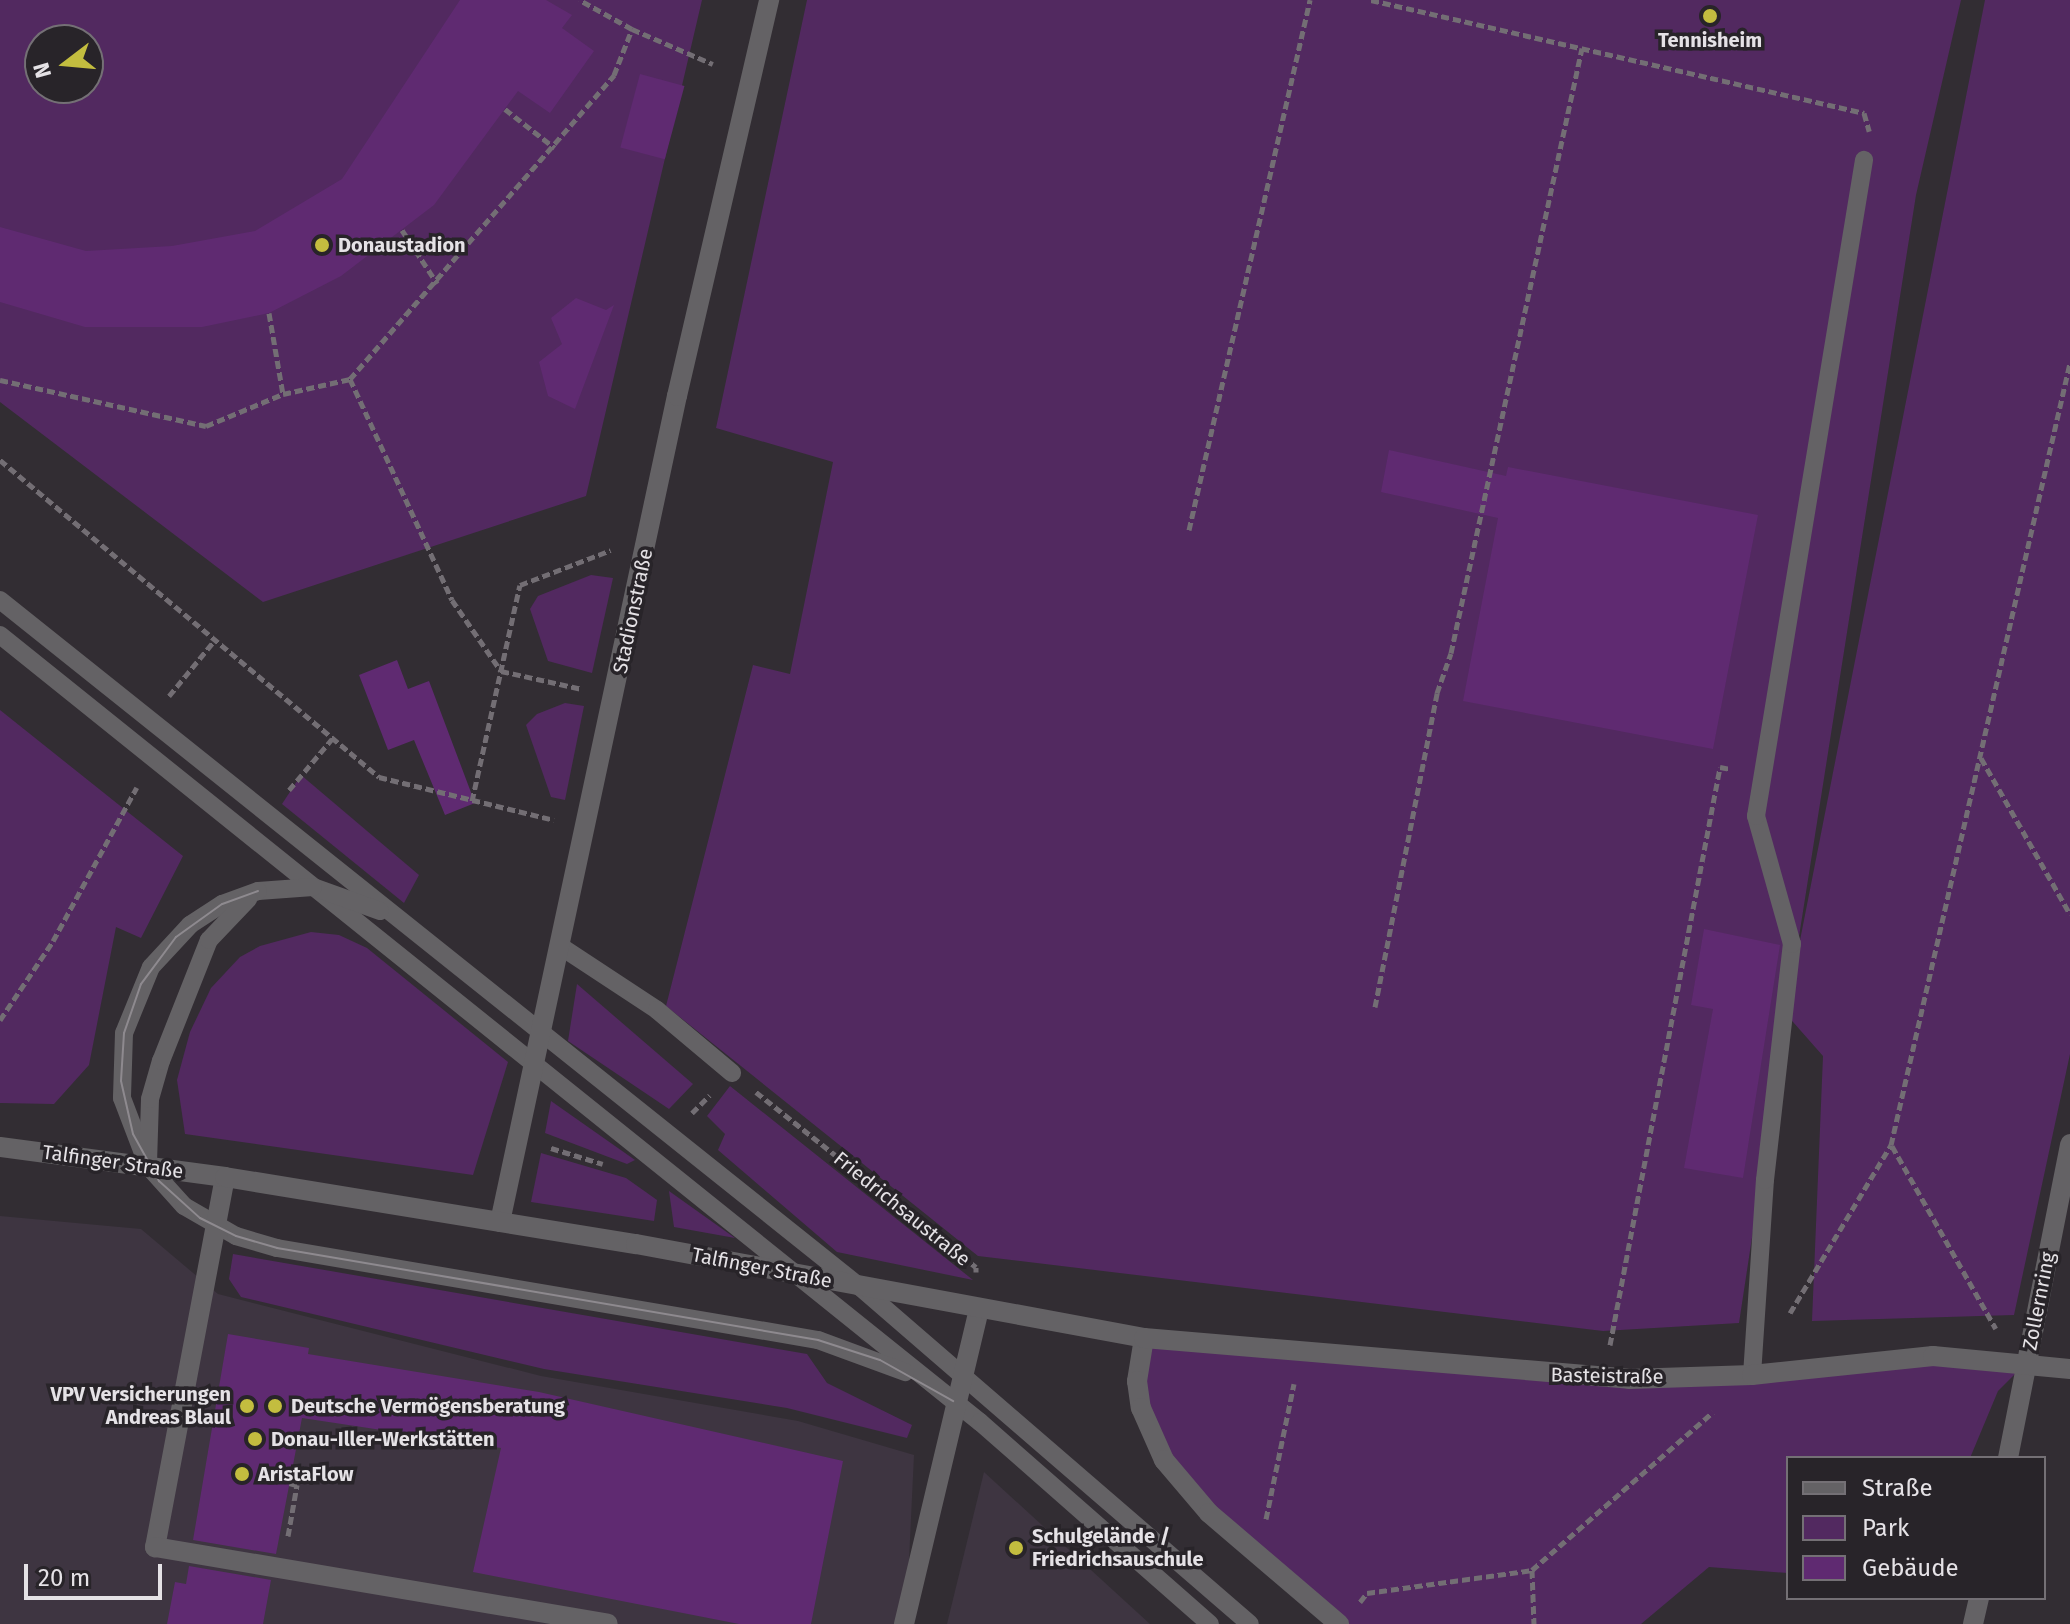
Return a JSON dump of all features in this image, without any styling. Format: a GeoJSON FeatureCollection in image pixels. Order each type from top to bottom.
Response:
{"type":"FeatureCollection","features":[{"type":"Feature","properties":{"kind":"street","name":"Stadionstraße"},"geometry":{"type":"LineString","coordinates":[[500,1222],[677,396],[769,0]]}},
{"type":"Feature","properties":{"kind":"street","name":"Zollernring"},"geometry":{"type":"LineString","coordinates":[[2008,1456],[2070,1144]]}},
{"type":"Feature","properties":{"kind":"street","name":"Talfinger Straße"},"geometry":{"type":"LineString","coordinates":[[0,1147],[225,1177],[500,1222],[979,1309]]}},
{"type":"Feature","properties":{"kind":"street"},"geometry":{"type":"LineString","coordinates":[[225,1177],[155,1547],[608,1624]]}},
{"type":"Feature","properties":{"kind":"street"},"geometry":{"type":"LineString","coordinates":[[904,1624],[979,1309],[1144,1338],[1137,1381],[1150,1435],[1184,1486],[1259,1555],[1345,1619]]}},
{"type":"Feature","properties":{"kind":"street","name":"Basteistraße"},"geometry":{"type":"LineString","coordinates":[[1144,1338],[1300,1355],[1604,1378],[1752,1375],[1933,1356],[2027,1362],[2070,1369]]}},
{"type":"Feature","properties":{"kind":"street"},"geometry":{"type":"LineString","coordinates":[[1973,1624],[1979,1600]]}},
{"type":"Feature","properties":{"kind":"lane"},"geometry":{"type":"LineString","coordinates":[[1752,1375],[1765,1180],[1792,944],[1756,816],[1864,160]]}},
{"type":"Feature","properties":{"kind":"lane"},"geometry":{"type":"LineString","coordinates":[[0,600],[860,1287],[1250,1624]]}},
{"type":"Feature","properties":{"kind":"lane"},"geometry":{"type":"LineString","coordinates":[[0,635],[956,1402],[1210,1624]]}},
{"type":"Feature","properties":{"kind":"lane"},"geometry":{"type":"LineString","coordinates":[[430,941],[359,900],[313,887],[258,891],[222,904],[190,925],[151,967],[134,999],[124,1033],[121,1081],[127,1117],[148,1166],[177,1200],[215,1227],[277,1248],[818,1340],[890,1364],[956,1402]]}},
{"type":"Feature","properties":{"kind":"lane"},"geometry":{"type":"LineString","coordinates":[[148,1166],[154,1081],[201,955],[221,924],[258,891]]}},
{"type":"Feature","properties":{"kind":"lane"},"geometry":{"type":"LineString","coordinates":[[560,946],[657,1010],[732,1073]]}},
{"type":"Feature","properties":{"kind":"path"},"geometry":{"type":"LineString","coordinates":[[580,0],[632,29],[713,64]]}},
{"type":"Feature","properties":{"kind":"path"},"geometry":{"type":"LineString","coordinates":[[1189,530],[1310,0]]}},
{"type":"Feature","properties":{"kind":"path"},"geometry":{"type":"LineString","coordinates":[[1371,0],[1864,113],[1870,123],[1864,160]]}},
{"type":"Feature","properties":{"kind":"path"},"geometry":{"type":"LineString","coordinates":[[0,380],[206,426],[283,394],[350,379],[555,148],[614,75],[632,29]]}},
{"type":"Feature","properties":{"kind":"path"},"geometry":{"type":"LineString","coordinates":[[1375,1007],[1437,693],[1451,653],[1582,48]]}},
{"type":"Feature","properties":{"kind":"path"},"geometry":{"type":"LineString","coordinates":[[505,109],[555,148]]}},
{"type":"Feature","properties":{"kind":"path"},"geometry":{"type":"LineString","coordinates":[[402,230],[437,283]]}},
{"type":"Feature","properties":{"kind":"path"},"geometry":{"type":"LineString","coordinates":[[269,313],[283,394]]}},
{"type":"Feature","properties":{"kind":"path"},"geometry":{"type":"LineString","coordinates":[[1785,1321],[1891,1145],[2070,363]]}},
{"type":"Feature","properties":{"kind":"path"},"geometry":{"type":"LineString","coordinates":[[350,379],[452,600],[501,671],[614,695]]}},
{"type":"Feature","properties":{"kind":"path"},"geometry":{"type":"LineString","coordinates":[[0,460],[379,777],[562,822]]}},
{"type":"Feature","properties":{"kind":"path"},"geometry":{"type":"LineString","coordinates":[[472,801],[520,585],[612,549],[614,536]]}},
{"type":"Feature","properties":{"kind":"path"},"geometry":{"type":"LineString","coordinates":[[165,702],[214,641]]}},
{"type":"Feature","properties":{"kind":"path"},"geometry":{"type":"LineString","coordinates":[[1980,757],[2070,914]]}},
{"type":"Feature","properties":{"kind":"path"},"geometry":{"type":"LineString","coordinates":[[1604,1378],[1720,767],[1763,775]]}},
{"type":"Feature","properties":{"kind":"path"},"geometry":{"type":"LineString","coordinates":[[0,1020],[53,941],[145,772]]}},
{"type":"Feature","properties":{"kind":"path","name":"Friedrichsaustraße"},"geometry":{"type":"LineString","coordinates":[[732,1073],[976,1267],[979,1309]]}},
{"type":"Feature","properties":{"kind":"path"},"geometry":{"type":"LineString","coordinates":[[518,1138],[605,1165]]}},
{"type":"Feature","properties":{"kind":"path"},"geometry":{"type":"LineString","coordinates":[[1891,1145],[2000,1335],[2027,1362]]}},
{"type":"Feature","properties":{"kind":"path"},"geometry":{"type":"LineString","coordinates":[[1259,1555],[1300,1355]]}},
{"type":"Feature","properties":{"kind":"path"},"geometry":{"type":"LineString","coordinates":[[1345,1619],[1367,1593],[1532,1570],[1752,1375]]}},
{"type":"Feature","properties":{"kind":"path"},"geometry":{"type":"LineString","coordinates":[[289,1483],[297,1485],[293,1509]]}},
{"type":"Feature","properties":{"kind":"path"},"geometry":{"type":"LineString","coordinates":[[1532,1570],[1534,1624]]}},
{"type":"Feature","properties":{"kind":"shaded area"},"geometry":{"type":"Polygon","coordinates":[[[0,1216],[141,1229],[218,1294],[541,1376],[798,1421],[914,1455],[906,1624],[0,1624],[0,1216]]]}},
{"type":"Feature","properties":{"kind":"shaded area","name":"Schulgelände / Friedrichsauschule"},"geometry":{"type":"Polygon","coordinates":[[[984,1472],[1150,1624],[947,1624],[984,1472]]]}},
{"type":"Feature","properties":{"kind":"green space","name":"Donaustadion"},"geometry":{"type":"Polygon","coordinates":[[[0,0],[702,0],[586,496],[263,602],[0,402],[0,0]]]}},
{"type":"Feature","properties":{"kind":"green space"},"geometry":{"type":"Polygon","coordinates":[[[807,0],[1961,0],[1916,195],[1792,981],[1985,0],[2070,0],[2070,1054],[2014,1315],[1812,1321],[1823,1056],[1786,1014],[1739,1323],[1603,1331],[978,1256],[666,1006],[753,665],[790,674],[833,462],[716,428],[807,0]]]}},
{"type":"Feature","properties":{"kind":"green space"},"geometry":{"type":"Polygon","coordinates":[[[591,575],[613,578],[592,673],[548,661],[530,609],[538,596],[591,575]]]}},
{"type":"Feature","properties":{"kind":"green space"},"geometry":{"type":"Polygon","coordinates":[[[565,703],[584,706],[565,800],[551,797],[526,725],[537,714],[565,703]]]}},
{"type":"Feature","properties":{"kind":"green space"},"geometry":{"type":"Polygon","coordinates":[[[0,710],[183,856],[141,938],[116,927],[89,1065],[54,1104],[0,1103],[0,710]]]}},
{"type":"Feature","properties":{"kind":"green space"},"geometry":{"type":"Polygon","coordinates":[[[301,775],[419,875],[404,903],[282,804],[301,775]]]}},
{"type":"Feature","properties":{"kind":"green space"},"geometry":{"type":"Polygon","coordinates":[[[311,932],[339,935],[367,948],[508,1062],[473,1175],[185,1134],[177,1080],[190,1032],[211,988],[240,957],[260,946],[311,932]]]}},
{"type":"Feature","properties":{"kind":"green space"},"geometry":{"type":"Polygon","coordinates":[[[577,984],[693,1084],[669,1109],[568,1041],[577,984]]]}},
{"type":"Feature","properties":{"kind":"green space"},"geometry":{"type":"Polygon","coordinates":[[[730,1086],[973,1280],[837,1252],[718,1150],[725,1134],[707,1116],[730,1086]]]}},
{"type":"Feature","properties":{"kind":"green space"},"geometry":{"type":"Polygon","coordinates":[[[551,1101],[635,1160],[627,1164],[545,1133],[551,1101]]]}},
{"type":"Feature","properties":{"kind":"green space"},"geometry":{"type":"Polygon","coordinates":[[[541,1153],[626,1178],[657,1200],[654,1221],[531,1202],[541,1153]]]}},
{"type":"Feature","properties":{"kind":"green space"},"geometry":{"type":"Polygon","coordinates":[[[669,1191],[735,1238],[674,1227],[669,1191]]]}},
{"type":"Feature","properties":{"kind":"green space"},"geometry":{"type":"Polygon","coordinates":[[[233,1254],[807,1354],[827,1383],[912,1425],[907,1438],[787,1408],[544,1369],[241,1297],[229,1279],[233,1254]]]}},
{"type":"Feature","properties":{"kind":"green space"},"geometry":{"type":"Polygon","coordinates":[[[1144,1338],[1629,1379],[1933,1356],[2027,1362],[1998,1391],[1971,1456],[1786,1456],[1786,1573],[1709,1567],[1641,1624],[1339,1624],[1209,1513],[1150,1435],[1144,1338]]]}},
{"type":"Feature","properties":{"kind":"building"},"geometry":{"type":"Polygon","coordinates":[[[460,0],[546,0],[572,15],[562,28],[594,51],[550,113],[518,91],[434,205],[341,276],[269,313],[202,327],[85,327],[0,302],[0,227],[86,251],[172,246],[255,231],[342,179],[460,0]]]}},
{"type":"Feature","properties":{"kind":"building"},"geometry":{"type":"Polygon","coordinates":[[[640,74],[684,86],[665,159],[620,147],[640,74]]]}},
{"type":"Feature","properties":{"kind":"building"},"geometry":{"type":"Polygon","coordinates":[[[576,298],[606,310],[614,305],[575,409],[548,396],[539,362],[562,344],[551,318],[576,298]]]}},
{"type":"Feature","properties":{"kind":"building"},"geometry":{"type":"Polygon","coordinates":[[[1389,450],[1506,476],[1508,467],[1758,515],[1713,749],[1463,701],[1498,518],[1381,492],[1389,450]]]}},
{"type":"Feature","properties":{"kind":"building"},"geometry":{"type":"Polygon","coordinates":[[[397,660],[408,689],[429,681],[475,803],[445,815],[414,740],[388,750],[359,675],[397,660]]]}},
{"type":"Feature","properties":{"kind":"building"},"geometry":{"type":"Polygon","coordinates":[[[1704,929],[1780,945],[1743,1178],[1684,1168],[1713,1009],[1691,1005],[1704,929]]]}},
{"type":"Feature","properties":{"kind":"building"},"geometry":{"type":"Polygon","coordinates":[[[228,1334],[309,1348],[308,1354],[539,1392],[843,1461],[811,1624],[739,1624],[473,1572],[501,1448],[302,1418],[276,1554],[193,1540],[228,1334]]]}},
{"type":"Feature","properties":{"kind":"building"},"geometry":{"type":"Polygon","coordinates":[[[189,1566],[271,1580],[263,1624],[167,1624],[175,1582],[186,1584],[189,1566]]]}},
{"type":"Feature","properties":{"kind":"tram line"},"geometry":{"type":"LineString","coordinates":[[258,891],[222,904],[176,937],[141,984],[124,1033],[121,1081],[133,1134],[159,1181],[200,1218],[236,1236],[277,1248],[818,1340],[880,1360],[953,1401]]}},
{"type":"Feature","properties":{"kind":"place","name":"Tennisheim"},"geometry":{"type":"Point","coordinates":[1710,16]}},
{"type":"Feature","properties":{"kind":"place","name":"Donaustadion"},"geometry":{"type":"Point","coordinates":[322,245]}},
{"type":"Feature","properties":{"kind":"place","name":"VPV Versicherungen Andreas Blaul"},"geometry":{"type":"Point","coordinates":[247,1406]}},
{"type":"Feature","properties":{"kind":"place","name":"Deutsche Vermögensberatung"},"geometry":{"type":"Point","coordinates":[275,1406]}},
{"type":"Feature","properties":{"kind":"place","name":"Donau-Iller-Werkstätten"},"geometry":{"type":"Point","coordinates":[255,1439]}},
{"type":"Feature","properties":{"kind":"place","name":"AristaFlow"},"geometry":{"type":"Point","coordinates":[242,1474]}},
{"type":"Feature","properties":{"kind":"place","name":"Schulgelände / Friedrichsauschule"},"geometry":{"type":"Point","coordinates":[1016,1548]}}]}
